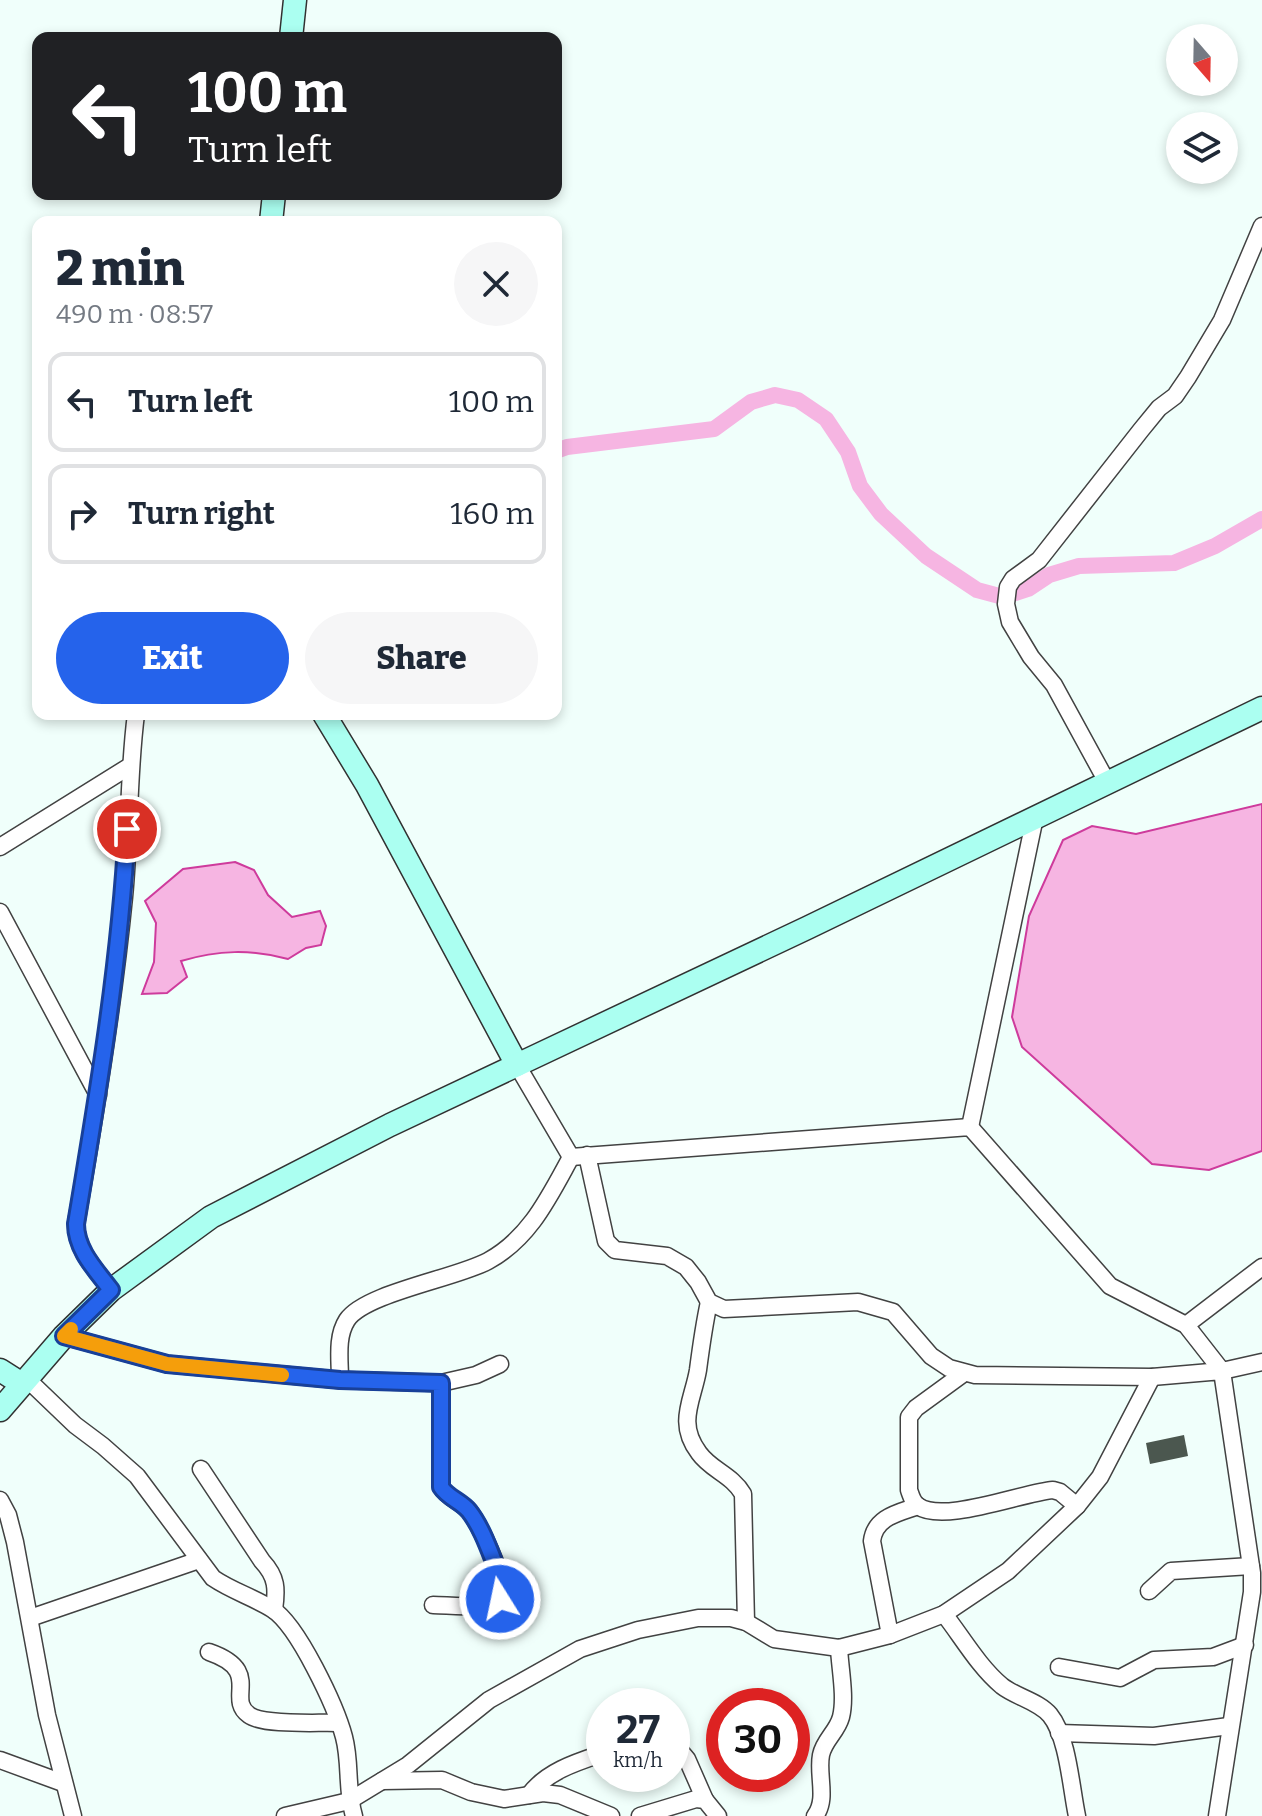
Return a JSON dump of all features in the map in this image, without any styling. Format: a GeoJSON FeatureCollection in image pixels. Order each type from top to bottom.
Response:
{"type":"FeatureCollection","features":[{"type":"Feature","properties":{"kind":"main road"},"geometry":{"type":"LineString","coordinates":[[292,32],[295,0]]}},
{"type":"Feature","properties":{"kind":"main road"},"geometry":{"type":"LineString","coordinates":[[0,1370],[14,1393],[64,1336],[111,1290],[211,1217],[390,1125],[1262,708]]}},
{"type":"Feature","properties":{"kind":"main road"},"geometry":{"type":"LineString","coordinates":[[328,720],[367,785],[517,1065]]}},
{"type":"Feature","properties":{"kind":"street"},"geometry":{"type":"LineString","coordinates":[[1107,782],[1054,685],[1031,657],[1010,622],[1007,596],[1013,579],[1039,560],[1159,408],[1175,396],[1222,320],[1262,226]]}},
{"type":"Feature","properties":{"kind":"street"},"geometry":{"type":"LineString","coordinates":[[111,1290],[76,1236],[124,892],[135,720]]}},
{"type":"Feature","properties":{"kind":"street"},"geometry":{"type":"LineString","coordinates":[[0,847],[130,766]]}},
{"type":"Feature","properties":{"kind":"street"},"geometry":{"type":"LineString","coordinates":[[970,1127],[1035,817]]}},
{"type":"Feature","properties":{"kind":"street"},"geometry":{"type":"LineString","coordinates":[[0,912],[98,1095]]}},
{"type":"Feature","properties":{"kind":"street"},"geometry":{"type":"LineString","coordinates":[[517,1065],[579,1156],[606,1241],[615,1250],[667,1256],[686,1267],[709,1302],[724,1309],[858,1302],[893,1312],[931,1356],[949,1368],[964,1373],[1003,1377],[1152,1377],[1222,1371],[1262,1362]]}},
{"type":"Feature","properties":{"kind":"street"},"geometry":{"type":"LineString","coordinates":[[579,1156],[970,1127]]}},
{"type":"Feature","properties":{"kind":"street"},"geometry":{"type":"LineString","coordinates":[[970,1127],[1110,1286],[1186,1325],[1222,1371],[1255,1570],[1217,1816]]}},
{"type":"Feature","properties":{"kind":"street"},"geometry":{"type":"LineString","coordinates":[[340,1380],[340,1337],[348,1319],[367,1304],[487,1262],[510,1246],[530,1227],[579,1156]]}},
{"type":"Feature","properties":{"kind":"street"},"geometry":{"type":"LineString","coordinates":[[1186,1325],[1262,1267]]}},
{"type":"Feature","properties":{"kind":"street"},"geometry":{"type":"LineString","coordinates":[[709,1302],[697,1372],[689,1398],[687,1424],[701,1456],[737,1483],[743,1494],[746,1622]]}},
{"type":"Feature","properties":{"kind":"street"},"geometry":{"type":"LineString","coordinates":[[64,1336],[167,1364],[340,1380],[441,1383],[476,1375],[500,1364]]}},
{"type":"Feature","properties":{"kind":"street"},"geometry":{"type":"LineString","coordinates":[[964,1373],[916,1408],[909,1417],[909,1490],[918,1506],[928,1510],[956,1511],[1053,1490],[1077,1506]]}},
{"type":"Feature","properties":{"kind":"street"},"geometry":{"type":"LineString","coordinates":[[285,1816],[352,1808],[381,1781],[408,1765],[489,1700],[580,1649],[638,1630],[698,1618],[731,1618],[746,1622],[774,1639],[839,1648],[890,1635],[944,1614],[1008,1571],[1077,1506],[1100,1477],[1152,1377]]}},
{"type":"Feature","properties":{"kind":"street"},"geometry":{"type":"LineString","coordinates":[[433,1605],[491,1604],[500,1599],[505,1589],[471,1513],[458,1500],[446,1495],[441,1487],[441,1383]]}},
{"type":"Feature","properties":{"kind":"street"},"geometry":{"type":"LineString","coordinates":[[14,1393],[75,1425],[103,1446],[137,1476],[213,1578],[228,1589],[274,1610],[290,1626],[338,1723],[347,1760],[352,1808]]}},
{"type":"Feature","properties":{"kind":"street"},"geometry":{"type":"LineString","coordinates":[[201,1469],[272,1572],[276,1590],[274,1610]]}},
{"type":"Feature","properties":{"kind":"street"},"geometry":{"type":"LineString","coordinates":[[0,1500],[8,1515],[15,1542],[47,1715],[73,1816]]}},
{"type":"Feature","properties":{"kind":"street"},"geometry":{"type":"LineString","coordinates":[[890,1635],[872,1541],[873,1531],[885,1518],[918,1506]]}},
{"type":"Feature","properties":{"kind":"street"},"geometry":{"type":"LineString","coordinates":[[30,1618],[199,1560]]}},
{"type":"Feature","properties":{"kind":"street"},"geometry":{"type":"LineString","coordinates":[[1149,1591],[1171,1571],[1255,1570]]}},
{"type":"Feature","properties":{"kind":"street"},"geometry":{"type":"LineString","coordinates":[[944,1614],[991,1676],[1018,1697],[1039,1706],[1050,1715],[1059,1733],[1077,1816]]}},
{"type":"Feature","properties":{"kind":"street"},"geometry":{"type":"LineString","coordinates":[[1059,1667],[1120,1678],[1154,1660],[1213,1657],[1245,1645]]}},
{"type":"Feature","properties":{"kind":"street"},"geometry":{"type":"LineString","coordinates":[[815,1816],[822,1793],[820,1759],[824,1743],[841,1717],[839,1648]]}},
{"type":"Feature","properties":{"kind":"street"},"geometry":{"type":"LineString","coordinates":[[209,1652],[228,1658],[237,1667],[242,1707],[250,1716],[262,1720],[338,1723]]}},
{"type":"Feature","properties":{"kind":"street"},"geometry":{"type":"LineString","coordinates":[[1059,1733],[1154,1736],[1229,1726]]}},
{"type":"Feature","properties":{"kind":"street"},"geometry":{"type":"LineString","coordinates":[[0,1760],[63,1783]]}},
{"type":"Feature","properties":{"kind":"street"},"geometry":{"type":"LineString","coordinates":[[529,1795],[537,1784],[549,1776],[586,1761]]}},
{"type":"Feature","properties":{"kind":"street"},"geometry":{"type":"LineString","coordinates":[[690,1766],[705,1800],[718,1816]]}},
{"type":"Feature","properties":{"kind":"street"},"geometry":{"type":"LineString","coordinates":[[381,1781],[442,1780],[504,1799],[560,1795],[608,1816]]}},
{"type":"Feature","properties":{"kind":"street"},"geometry":{"type":"LineString","coordinates":[[640,1816],[696,1799],[705,1800]]}},
{"type":"Feature","properties":{"kind":"shaded area"},"geometry":{"type":"Polygon","coordinates":[[[1262,804],[1262,1151],[1209,1170],[1152,1164],[1022,1047],[1012,1017],[1029,916],[1063,840],[1092,826],[1136,834],[1262,804]]]}},
{"type":"Feature","properties":{"kind":"shaded area"},"geometry":{"type":"Polygon","coordinates":[[[235,862],[254,870],[268,895],[292,917],[320,911],[326,926],[321,945],[306,948],[288,959],[234,952],[181,961],[187,977],[167,993],[142,994],[154,962],[156,923],[145,901],[183,869],[235,862]]]}},
{"type":"Feature","properties":{"kind":"building"},"geometry":{"type":"Polygon","coordinates":[[[1184,1435],[1188,1456],[1150,1464],[1146,1443],[1184,1435]]]}},
{"type":"Feature","properties":{"kind":"waterway"},"geometry":{"type":"LineString","coordinates":[[562,449],[714,429],[751,402],[775,395],[798,400],[826,419],[848,452],[860,486],[881,514],[926,556],[977,590],[1003,597],[1028,589],[1049,575],[1079,566],[1174,563],[1215,546],[1262,519]]}},
{"type":"Feature","properties":{"kind":"slow traffic"},"geometry":{"type":"LineString","coordinates":[[71,1329],[64,1336],[167,1364],[282,1375]]}},
{"type":"Feature","properties":{"kind":"route"},"geometry":{"type":"LineString","coordinates":[[127,829],[124,892],[109,1025],[76,1224],[76,1236],[85,1254],[111,1290],[64,1336],[167,1364],[340,1380],[441,1383],[441,1487],[446,1495],[458,1500],[471,1513],[505,1589],[500,1599]]}}]}
